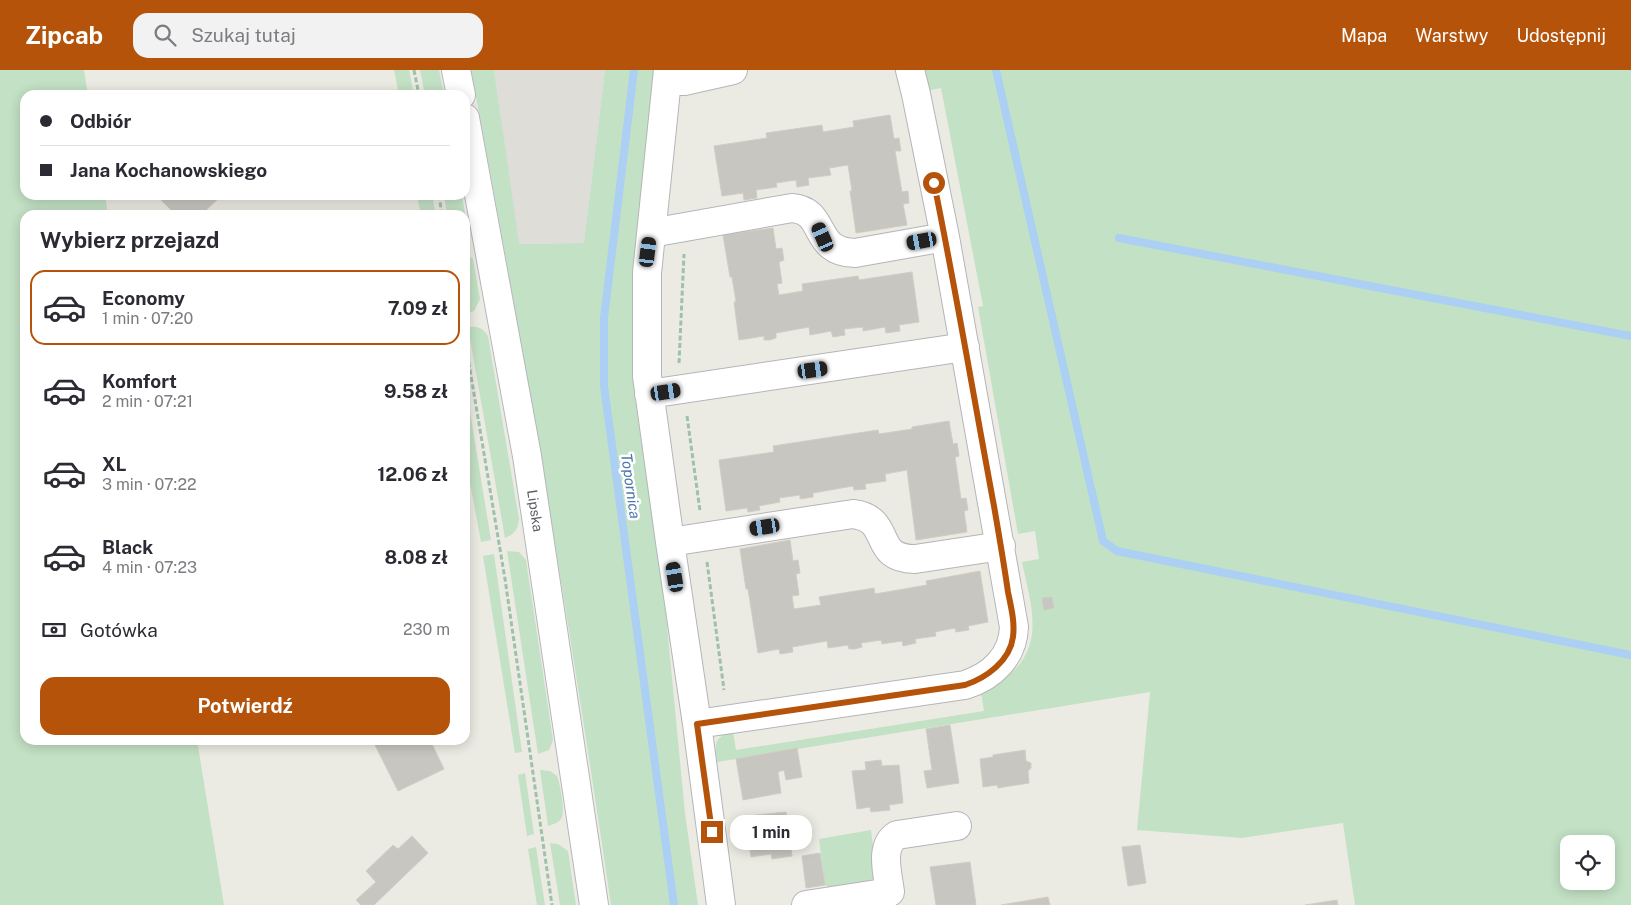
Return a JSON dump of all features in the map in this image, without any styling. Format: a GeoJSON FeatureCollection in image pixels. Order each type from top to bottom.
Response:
{"type":"FeatureCollection","features":[{"type":"Feature","properties":{"kind":"street"},"geometry":{"type":"LineString","coordinates":[[456,70],[460,90]]}},
{"type":"Feature","properties":{"kind":"street"},"geometry":{"type":"LineString","coordinates":[[721,905],[649,394],[646,353],[646,311],[647,273],[667,75],[684,81],[733,70]]}},
{"type":"Feature","properties":{"kind":"street"},"geometry":{"type":"LineString","coordinates":[[697,724],[965,685],[977,681],[996,668],[1010,649],[1014,626],[945,237],[910,70]]}},
{"type":"Feature","properties":{"kind":"street","name":"Lipska"},"geometry":{"type":"LineString","coordinates":[[470,145],[527,456],[594,905]]}},
{"type":"Feature","properties":{"kind":"street"},"geometry":{"type":"LineString","coordinates":[[651,233],[792,208],[799,209],[812,216],[827,243],[833,248],[847,252],[854,253],[945,237]]}},
{"type":"Feature","properties":{"kind":"street"},"geometry":{"type":"LineString","coordinates":[[649,394],[965,347]]}},
{"type":"Feature","properties":{"kind":"street"},"geometry":{"type":"LineString","coordinates":[[670,542],[852,514],[860,515],[872,521],[877,526],[889,551],[906,559],[1000,546]]}},
{"type":"Feature","properties":{"kind":"street"},"geometry":{"type":"LineString","coordinates":[[806,905],[891,899],[886,849],[893,838],[897,835],[957,826]]}},
{"type":"Feature","properties":{"kind":"path"},"geometry":{"type":"LineString","coordinates":[[414,70],[418,90]]}},
{"type":"Feature","properties":{"kind":"path"},"geometry":{"type":"LineString","coordinates":[[470,370],[505,579],[552,905]]}},
{"type":"Feature","properties":{"kind":"shaded area"},"geometry":{"type":"Polygon","coordinates":[[[494,70],[605,70],[584,243],[518,244],[494,70]]]}},
{"type":"Feature","properties":{"kind":"green space"},"geometry":{"type":"Polygon","coordinates":[[[0,70],[84,70],[87,90],[20,90],[20,200],[106,200],[107,210],[20,210],[20,745],[198,745],[224,905],[0,905],[0,70]]]}},
{"type":"Feature","properties":{"kind":"green space"},"geometry":{"type":"Polygon","coordinates":[[[394,70],[409,70],[413,90],[398,90],[394,70]]]}},
{"type":"Feature","properties":{"kind":"green space"},"geometry":{"type":"Polygon","coordinates":[[[420,70],[439,70],[443,90],[424,90],[420,70]]]}},
{"type":"Feature","properties":{"kind":"green space"},"geometry":{"type":"Polygon","coordinates":[[[471,70],[494,70],[519,244],[584,243],[605,70],[656,70],[632,279],[635,397],[665,605],[685,813],[698,905],[611,905],[546,487],[471,70]]]}},
{"type":"Feature","properties":{"kind":"green space"},"geometry":{"type":"Polygon","coordinates":[[[920,70],[1631,70],[1631,905],[1355,905],[1343,823],[1242,838],[1137,830],[1150,692],[717,762],[717,742],[722,736],[733,732],[736,750],[984,711],[981,693],[993,687],[1010,674],[1021,662],[1028,649],[1032,635],[1032,621],[1029,592],[1022,562],[1039,559],[1035,531],[1018,534],[978,307],[983,306],[941,88],[926,91],[920,70]]]}},
{"type":"Feature","properties":{"kind":"green space"},"geometry":{"type":"Polygon","coordinates":[[[418,200],[433,200],[435,210],[420,210],[418,200]]]}},
{"type":"Feature","properties":{"kind":"green space"},"geometry":{"type":"Polygon","coordinates":[[[445,200],[463,200],[464,210],[446,210],[445,200]]]}},
{"type":"Feature","properties":{"kind":"green space"},"geometry":{"type":"Polygon","coordinates":[[[470,257],[473,259],[480,299],[474,311],[470,312],[470,257]]]}},
{"type":"Feature","properties":{"kind":"green space"},"geometry":{"type":"Polygon","coordinates":[[[470,327],[480,328],[488,336],[519,519],[515,531],[505,538],[470,338],[470,327]]]}},
{"type":"Feature","properties":{"kind":"green space"},"geometry":{"type":"Polygon","coordinates":[[[470,412],[491,540],[481,542],[470,483],[470,412]]]}},
{"type":"Feature","properties":{"kind":"green space"},"geometry":{"type":"Polygon","coordinates":[[[507,551],[519,552],[526,560],[553,740],[549,750],[538,754],[507,551]]]}},
{"type":"Feature","properties":{"kind":"green space"},"geometry":{"type":"Polygon","coordinates":[[[494,554],[522,752],[515,753],[483,556],[494,554]]]}},
{"type":"Feature","properties":{"kind":"green space"},"geometry":{"type":"Polygon","coordinates":[[[540,770],[550,771],[557,776],[562,796],[562,817],[558,822],[548,826],[540,770]]]}},
{"type":"Feature","properties":{"kind":"green space"},"geometry":{"type":"Polygon","coordinates":[[[525,773],[534,834],[527,836],[518,775],[525,773]]]}},
{"type":"Feature","properties":{"kind":"green space"},"geometry":{"type":"Polygon","coordinates":[[[871,830],[877,881],[830,888],[825,885],[819,839],[871,830]]]}},
{"type":"Feature","properties":{"kind":"green space"},"geometry":{"type":"Polygon","coordinates":[[[550,843],[558,844],[568,851],[576,905],[560,905],[550,843]]]}},
{"type":"Feature","properties":{"kind":"green space"},"geometry":{"type":"Polygon","coordinates":[[[536,847],[545,905],[537,905],[528,849],[536,847]]]}},
{"type":"Feature","properties":{"kind":"building"},"geometry":{"type":"Polygon","coordinates":[[[890,115],[894,139],[899,138],[901,151],[895,151],[902,192],[908,191],[909,203],[903,204],[907,225],[856,233],[848,165],[829,168],[831,175],[808,178],[809,185],[797,187],[796,180],[776,183],[777,187],[756,190],[757,198],[744,200],[743,193],[722,196],[714,146],[767,138],[766,133],[822,125],[823,132],[854,127],[853,121],[890,115]]]}},
{"type":"Feature","properties":{"kind":"building"},"geometry":{"type":"Polygon","coordinates":[[[161,200],[217,200],[206,210],[171,210],[161,200]]]}},
{"type":"Feature","properties":{"kind":"building"},"geometry":{"type":"Polygon","coordinates":[[[773,228],[776,249],[782,248],[784,260],[779,262],[782,283],[777,284],[779,295],[803,291],[802,284],[858,276],[859,280],[912,272],[919,322],[899,325],[900,331],[886,333],[885,327],[863,331],[863,327],[844,329],[845,335],[833,337],[831,331],[810,335],[809,327],[776,333],[776,338],[770,340],[764,340],[764,336],[739,340],[734,302],[736,302],[723,235],[773,228]]]}},
{"type":"Feature","properties":{"kind":"building"},"geometry":{"type":"Polygon","coordinates":[[[949,421],[953,444],[957,443],[958,449],[959,456],[955,457],[961,499],[966,498],[968,510],[964,511],[967,532],[916,540],[907,470],[885,474],[886,481],[865,484],[866,489],[854,490],[853,486],[813,493],[813,497],[800,499],[800,495],[779,498],[780,502],[759,506],[760,510],[748,512],[747,508],[726,511],[719,460],[774,452],[773,446],[878,430],[879,434],[949,421]]]}},
{"type":"Feature","properties":{"kind":"building"},"geometry":{"type":"Polygon","coordinates":[[[790,540],[793,561],[798,560],[800,573],[796,574],[799,595],[792,596],[794,609],[821,605],[819,597],[874,588],[875,594],[927,585],[926,581],[980,571],[988,622],[968,626],[969,630],[956,632],[955,628],[935,632],[936,636],[915,639],[916,643],[903,646],[902,641],[882,644],[881,640],[861,643],[862,647],[855,649],[849,649],[848,645],[828,648],[827,641],[792,647],[793,652],[780,654],[779,649],[758,653],[740,549],[790,540]]]}},
{"type":"Feature","properties":{"kind":"building"},"geometry":{"type":"Polygon","coordinates":[[[1052,597],[1054,608],[1044,610],[1042,598],[1052,597]]]}},
{"type":"Feature","properties":{"kind":"building"},"geometry":{"type":"Polygon","coordinates":[[[950,725],[959,783],[927,788],[924,771],[932,770],[926,729],[950,725]]]}},
{"type":"Feature","properties":{"kind":"building"},"geometry":{"type":"Polygon","coordinates":[[[375,745],[432,745],[444,769],[398,791],[375,745]]]}},
{"type":"Feature","properties":{"kind":"building"},"geometry":{"type":"Polygon","coordinates":[[[797,748],[802,777],[786,780],[784,770],[778,772],[781,793],[743,800],[736,759],[797,748]]]}},
{"type":"Feature","properties":{"kind":"building"},"geometry":{"type":"Polygon","coordinates":[[[1025,750],[1026,761],[1031,763],[1031,768],[1028,771],[1029,783],[998,788],[997,785],[983,787],[980,759],[1025,750]]]}},
{"type":"Feature","properties":{"kind":"building"},"geometry":{"type":"Polygon","coordinates":[[[881,760],[882,766],[899,765],[903,803],[889,805],[890,810],[871,812],[870,807],[857,809],[852,771],[866,770],[865,762],[881,760]]]}},
{"type":"Feature","properties":{"kind":"building"},"geometry":{"type":"Polygon","coordinates":[[[786,812],[792,856],[772,859],[771,854],[751,857],[748,816],[786,812]]]}},
{"type":"Feature","properties":{"kind":"building"},"geometry":{"type":"Polygon","coordinates":[[[412,836],[428,853],[374,905],[361,905],[356,900],[376,882],[366,871],[393,845],[398,849],[412,836]]]}},
{"type":"Feature","properties":{"kind":"building"},"geometry":{"type":"Polygon","coordinates":[[[1140,845],[1146,883],[1128,886],[1122,847],[1140,845]]]}},
{"type":"Feature","properties":{"kind":"building"},"geometry":{"type":"Polygon","coordinates":[[[820,853],[825,885],[806,888],[802,856],[820,853]]]}},
{"type":"Feature","properties":{"kind":"building"},"geometry":{"type":"Polygon","coordinates":[[[970,862],[976,905],[936,905],[930,867],[970,862]]]}},
{"type":"Feature","properties":{"kind":"building"},"geometry":{"type":"Polygon","coordinates":[[[1048,897],[1050,905],[1001,905],[1048,897]]]}},
{"type":"Feature","properties":{"kind":"building"},"geometry":{"type":"Polygon","coordinates":[[[1337,900],[1338,905],[1305,905],[1337,900]]]}},
{"type":"Feature","properties":{"kind":"waterway","name":"Topornica"},"geometry":{"type":"LineString","coordinates":[[634,70],[604,318],[604,386],[674,905]]}},
{"type":"Feature","properties":{"kind":"waterway"},"geometry":{"type":"LineString","coordinates":[[996,70],[1103,541],[1117,551],[1631,655]]}},
{"type":"Feature","properties":{"kind":"waterway"},"geometry":{"type":"LineString","coordinates":[[1119,238],[1631,336]]}},
{"type":"Feature","properties":{"kind":"route"},"geometry":{"type":"LineString","coordinates":[[712,832],[697,724],[965,685],[977,681],[996,668],[1010,649],[1014,626],[934,183]]}}]}
